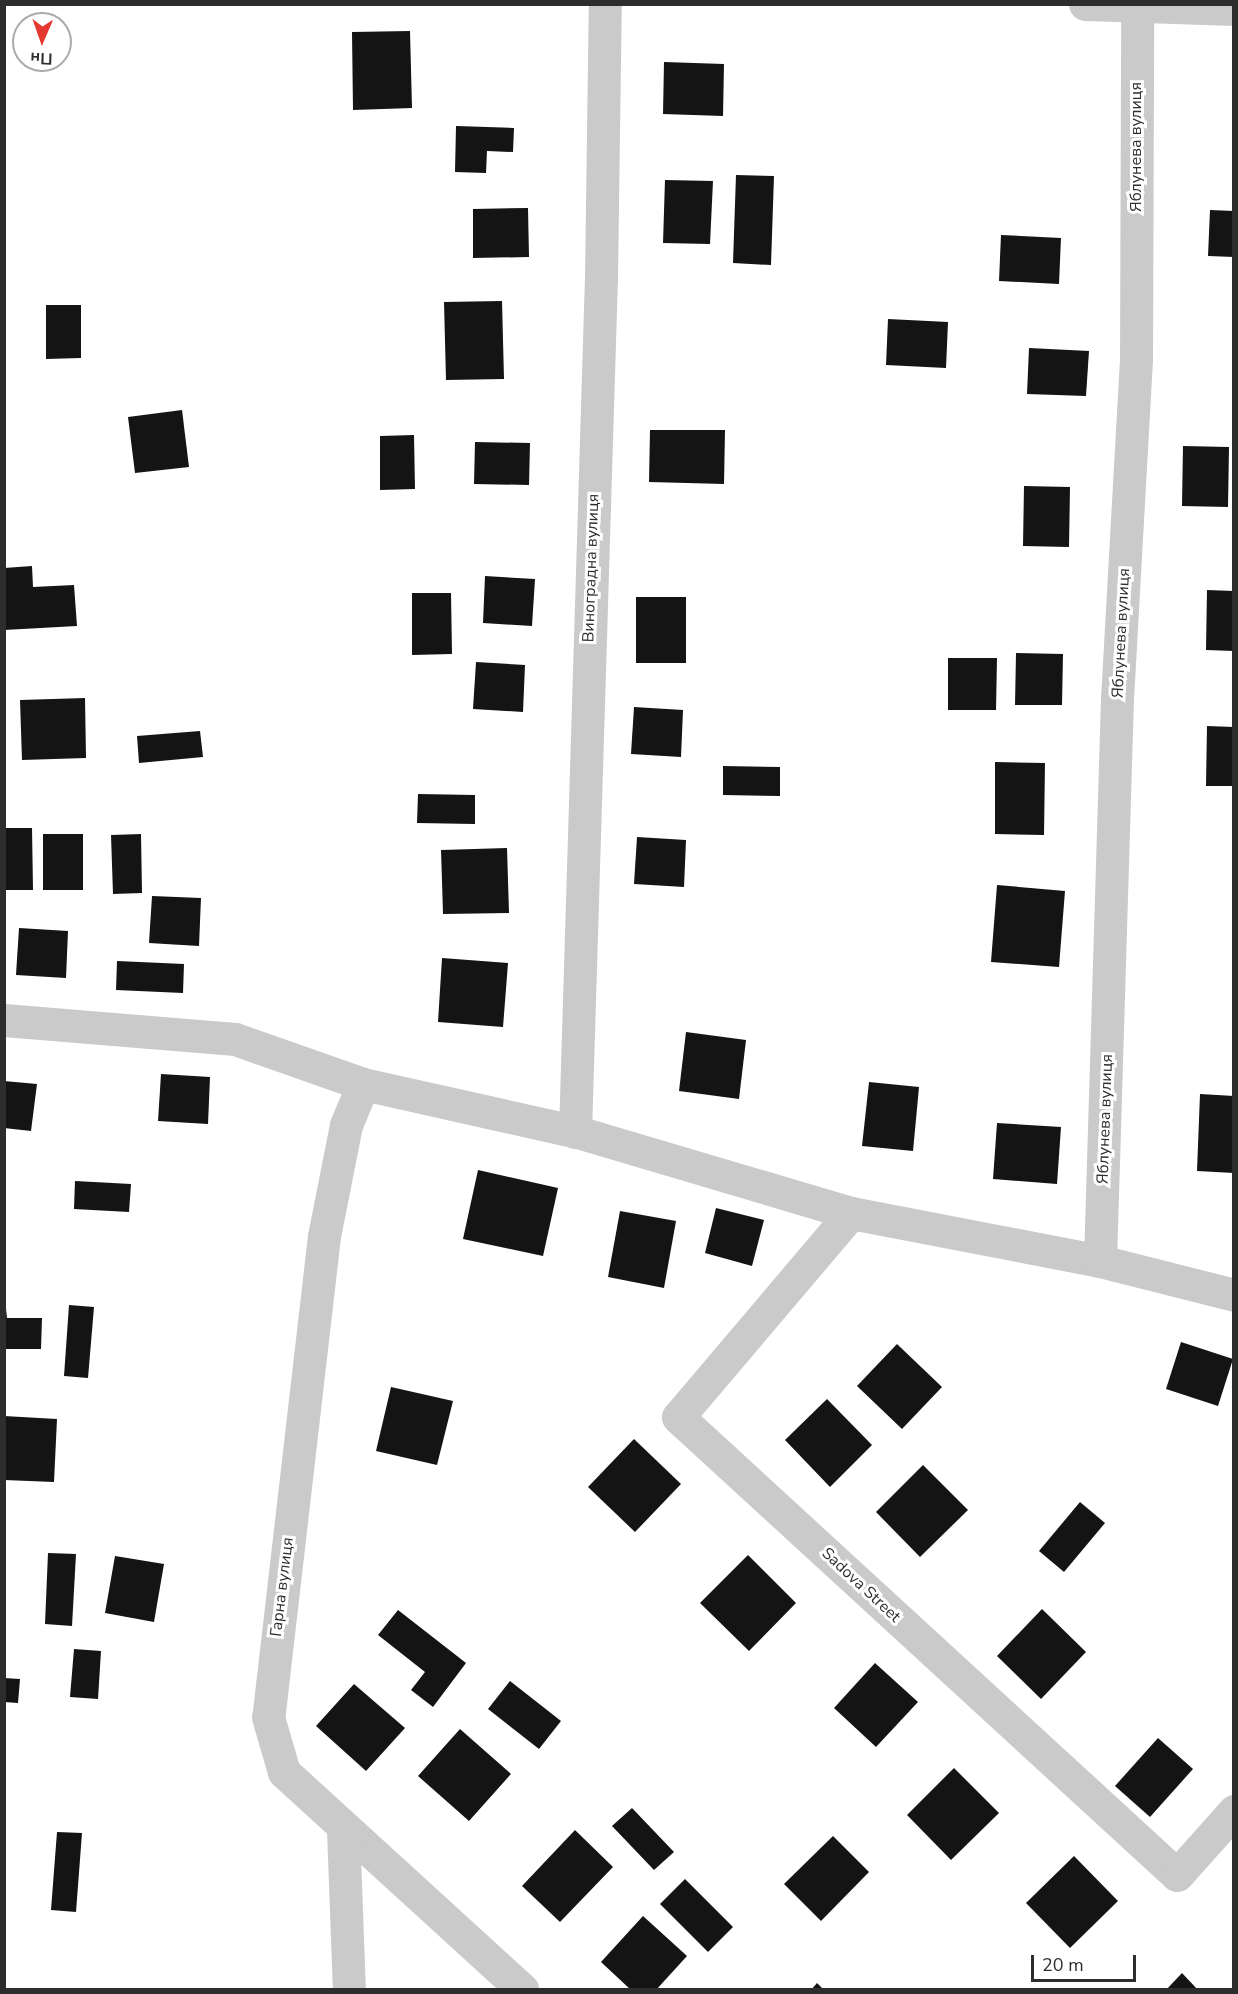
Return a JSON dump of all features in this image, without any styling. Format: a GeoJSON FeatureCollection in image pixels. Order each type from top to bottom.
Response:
{"type":"FeatureCollection","features":[{"type":"Feature","properties":{"kind":"street","name":"Виноградна вулиця"},"geometry":{"type":"LineString","coordinates":[[575,1131],[601,289],[605,4]]}},
{"type":"Feature","properties":{"kind":"street"},"geometry":{"type":"LineString","coordinates":[[1084,4],[1233,9]]}},
{"type":"Feature","properties":{"kind":"street","name":"Яблунева вулиця"},"geometry":{"type":"LineString","coordinates":[[1100,1261],[1118,699],[1136,360],[1137,5]]}},
{"type":"Feature","properties":{"kind":"street"},"geometry":{"type":"LineString","coordinates":[[4,1020],[235,1039],[363,1084],[575,1131],[851,1213],[1100,1261],[1233,1295]]}},
{"type":"Feature","properties":{"kind":"street","name":"Гарна вулиця"},"geometry":{"type":"LineString","coordinates":[[363,1084],[346,1125],[324,1236],[268,1717],[284,1772],[343,1829],[524,1989]]}},
{"type":"Feature","properties":{"kind":"street","name":"Sadova Street"},"geometry":{"type":"LineString","coordinates":[[851,1213],[678,1417],[1177,1875],[1233,1811]]}},
{"type":"Feature","properties":{"kind":"street"},"geometry":{"type":"LineString","coordinates":[[343,1829],[349,1989]]}},
{"type":"Feature","properties":{"kind":"building"},"geometry":{"type":"Polygon","coordinates":[[[410,31],[412,108],[353,110],[352,32],[410,31]]]}},
{"type":"Feature","properties":{"kind":"building"},"geometry":{"type":"Polygon","coordinates":[[[664,62],[724,64],[723,116],[663,114],[664,62]]]}},
{"type":"Feature","properties":{"kind":"building"},"geometry":{"type":"Polygon","coordinates":[[[456,126],[514,128],[513,152],[487,151],[486,173],[455,172],[456,126]]]}},
{"type":"Feature","properties":{"kind":"building"},"geometry":{"type":"Polygon","coordinates":[[[736,175],[774,176],[771,265],[733,263],[736,175]]]}},
{"type":"Feature","properties":{"kind":"building"},"geometry":{"type":"Polygon","coordinates":[[[665,180],[713,181],[710,244],[663,243],[665,180]]]}},
{"type":"Feature","properties":{"kind":"building"},"geometry":{"type":"Polygon","coordinates":[[[528,208],[529,257],[473,258],[473,209],[528,208]]]}},
{"type":"Feature","properties":{"kind":"building"},"geometry":{"type":"Polygon","coordinates":[[[1210,210],[1234,211],[1234,257],[1208,256],[1210,210]]]}},
{"type":"Feature","properties":{"kind":"building"},"geometry":{"type":"Polygon","coordinates":[[[1001,235],[1061,238],[1059,284],[999,281],[1001,235]]]}},
{"type":"Feature","properties":{"kind":"building"},"geometry":{"type":"Polygon","coordinates":[[[502,301],[504,379],[446,380],[444,302],[502,301]]]}},
{"type":"Feature","properties":{"kind":"building"},"geometry":{"type":"Polygon","coordinates":[[[46,305],[81,305],[81,358],[46,359],[46,305]]]}},
{"type":"Feature","properties":{"kind":"building"},"geometry":{"type":"Polygon","coordinates":[[[888,319],[948,322],[946,368],[886,365],[888,319]]]}},
{"type":"Feature","properties":{"kind":"building"},"geometry":{"type":"Polygon","coordinates":[[[1029,348],[1089,351],[1086,396],[1027,394],[1029,348]]]}},
{"type":"Feature","properties":{"kind":"building"},"geometry":{"type":"Polygon","coordinates":[[[182,410],[189,467],[135,473],[128,417],[182,410]]]}},
{"type":"Feature","properties":{"kind":"building"},"geometry":{"type":"Polygon","coordinates":[[[650,430],[725,430],[724,484],[649,482],[650,430]]]}},
{"type":"Feature","properties":{"kind":"building"},"geometry":{"type":"Polygon","coordinates":[[[414,435],[415,489],[380,490],[380,436],[414,435]]]}},
{"type":"Feature","properties":{"kind":"building"},"geometry":{"type":"Polygon","coordinates":[[[475,442],[530,443],[529,485],[474,484],[475,442]]]}},
{"type":"Feature","properties":{"kind":"building"},"geometry":{"type":"Polygon","coordinates":[[[1183,446],[1229,447],[1228,507],[1182,506],[1183,446]]]}},
{"type":"Feature","properties":{"kind":"building"},"geometry":{"type":"Polygon","coordinates":[[[1024,486],[1070,487],[1069,547],[1023,546],[1024,486]]]}},
{"type":"Feature","properties":{"kind":"building"},"geometry":{"type":"Polygon","coordinates":[[[32,566],[33,587],[74,585],[77,626],[4,630],[4,568],[32,566]]]}},
{"type":"Feature","properties":{"kind":"building"},"geometry":{"type":"Polygon","coordinates":[[[485,576],[535,579],[532,626],[483,623],[485,576]]]}},
{"type":"Feature","properties":{"kind":"building"},"geometry":{"type":"Polygon","coordinates":[[[1207,590],[1234,591],[1234,651],[1206,650],[1207,590]]]}},
{"type":"Feature","properties":{"kind":"building"},"geometry":{"type":"Polygon","coordinates":[[[412,593],[451,593],[452,654],[412,655],[412,593]]]}},
{"type":"Feature","properties":{"kind":"building"},"geometry":{"type":"Polygon","coordinates":[[[636,597],[686,597],[686,663],[636,663],[636,597]]]}},
{"type":"Feature","properties":{"kind":"building"},"geometry":{"type":"Polygon","coordinates":[[[1016,653],[1063,654],[1062,705],[1015,705],[1016,653]]]}},
{"type":"Feature","properties":{"kind":"building"},"geometry":{"type":"Polygon","coordinates":[[[948,658],[997,658],[996,710],[948,710],[948,658]]]}},
{"type":"Feature","properties":{"kind":"building"},"geometry":{"type":"Polygon","coordinates":[[[476,662],[525,665],[523,712],[473,709],[476,662]]]}},
{"type":"Feature","properties":{"kind":"building"},"geometry":{"type":"Polygon","coordinates":[[[85,698],[86,758],[22,760],[20,700],[85,698]]]}},
{"type":"Feature","properties":{"kind":"building"},"geometry":{"type":"Polygon","coordinates":[[[634,707],[683,710],[681,757],[631,754],[634,707]]]}},
{"type":"Feature","properties":{"kind":"building"},"geometry":{"type":"Polygon","coordinates":[[[1207,726],[1234,727],[1234,786],[1206,786],[1207,726]]]}},
{"type":"Feature","properties":{"kind":"building"},"geometry":{"type":"Polygon","coordinates":[[[200,731],[203,757],[139,763],[137,736],[200,731]]]}},
{"type":"Feature","properties":{"kind":"building"},"geometry":{"type":"Polygon","coordinates":[[[995,762],[1045,763],[1044,835],[995,834],[995,762]]]}},
{"type":"Feature","properties":{"kind":"building"},"geometry":{"type":"Polygon","coordinates":[[[723,766],[780,767],[780,796],[723,795],[723,766]]]}},
{"type":"Feature","properties":{"kind":"building"},"geometry":{"type":"Polygon","coordinates":[[[418,794],[475,795],[475,824],[417,823],[418,794]]]}},
{"type":"Feature","properties":{"kind":"building"},"geometry":{"type":"Polygon","coordinates":[[[4,828],[32,828],[33,890],[4,890],[4,828]]]}},
{"type":"Feature","properties":{"kind":"building"},"geometry":{"type":"Polygon","coordinates":[[[43,834],[83,834],[83,890],[43,890],[43,834]]]}},
{"type":"Feature","properties":{"kind":"building"},"geometry":{"type":"Polygon","coordinates":[[[141,834],[142,893],[113,894],[111,835],[141,834]]]}},
{"type":"Feature","properties":{"kind":"building"},"geometry":{"type":"Polygon","coordinates":[[[637,837],[686,840],[684,887],[634,884],[637,837]]]}},
{"type":"Feature","properties":{"kind":"building"},"geometry":{"type":"Polygon","coordinates":[[[507,848],[509,913],[443,914],[441,850],[507,848]]]}},
{"type":"Feature","properties":{"kind":"building"},"geometry":{"type":"Polygon","coordinates":[[[997,885],[1065,891],[1059,967],[991,962],[997,885]]]}},
{"type":"Feature","properties":{"kind":"building"},"geometry":{"type":"Polygon","coordinates":[[[152,896],[201,898],[199,946],[149,943],[152,896]]]}},
{"type":"Feature","properties":{"kind":"building"},"geometry":{"type":"Polygon","coordinates":[[[19,928],[68,931],[66,978],[16,975],[19,928]]]}},
{"type":"Feature","properties":{"kind":"building"},"geometry":{"type":"Polygon","coordinates":[[[442,958],[508,963],[503,1027],[438,1022],[442,958]]]}},
{"type":"Feature","properties":{"kind":"building"},"geometry":{"type":"Polygon","coordinates":[[[117,961],[184,964],[183,993],[116,990],[117,961]]]}},
{"type":"Feature","properties":{"kind":"building"},"geometry":{"type":"Polygon","coordinates":[[[686,1032],[746,1040],[739,1099],[679,1091],[686,1032]]]}},
{"type":"Feature","properties":{"kind":"building"},"geometry":{"type":"Polygon","coordinates":[[[161,1074],[210,1077],[208,1124],[158,1121],[161,1074]]]}},
{"type":"Feature","properties":{"kind":"building"},"geometry":{"type":"Polygon","coordinates":[[[4,1081],[37,1084],[31,1131],[4,1128],[4,1081]]]}},
{"type":"Feature","properties":{"kind":"building"},"geometry":{"type":"Polygon","coordinates":[[[869,1082],[919,1087],[913,1151],[862,1146],[869,1082]]]}},
{"type":"Feature","properties":{"kind":"building"},"geometry":{"type":"Polygon","coordinates":[[[1200,1094],[1234,1096],[1234,1173],[1197,1171],[1200,1094]]]}},
{"type":"Feature","properties":{"kind":"building"},"geometry":{"type":"Polygon","coordinates":[[[997,1123],[1061,1127],[1057,1184],[993,1179],[997,1123]]]}},
{"type":"Feature","properties":{"kind":"building"},"geometry":{"type":"Polygon","coordinates":[[[478,1170],[558,1188],[543,1256],[463,1239],[478,1170]]]}},
{"type":"Feature","properties":{"kind":"building"},"geometry":{"type":"Polygon","coordinates":[[[75,1181],[131,1184],[129,1212],[74,1209],[75,1181]]]}},
{"type":"Feature","properties":{"kind":"building"},"geometry":{"type":"Polygon","coordinates":[[[716,1208],[764,1220],[752,1266],[705,1253],[716,1208]]]}},
{"type":"Feature","properties":{"kind":"building"},"geometry":{"type":"Polygon","coordinates":[[[620,1211],[676,1221],[664,1288],[608,1277],[620,1211]]]}},
{"type":"Feature","properties":{"kind":"building"},"geometry":{"type":"Polygon","coordinates":[[[4,1290],[7,1318],[42,1318],[41,1349],[4,1349],[4,1290]]]}},
{"type":"Feature","properties":{"kind":"building"},"geometry":{"type":"Polygon","coordinates":[[[69,1305],[94,1307],[88,1378],[64,1376],[69,1305]]]}},
{"type":"Feature","properties":{"kind":"building"},"geometry":{"type":"Polygon","coordinates":[[[1181,1342],[1233,1359],[1218,1406],[1166,1389],[1181,1342]]]}},
{"type":"Feature","properties":{"kind":"building"},"geometry":{"type":"Polygon","coordinates":[[[897,1344],[942,1387],[902,1429],[857,1386],[897,1344]]]}},
{"type":"Feature","properties":{"kind":"building"},"geometry":{"type":"Polygon","coordinates":[[[391,1387],[453,1401],[437,1465],[376,1451],[391,1387]]]}},
{"type":"Feature","properties":{"kind":"building"},"geometry":{"type":"Polygon","coordinates":[[[827,1399],[872,1445],[830,1487],[785,1440],[827,1399]]]}},
{"type":"Feature","properties":{"kind":"building"},"geometry":{"type":"Polygon","coordinates":[[[4,1416],[57,1419],[54,1482],[4,1480],[4,1416]]]}},
{"type":"Feature","properties":{"kind":"building"},"geometry":{"type":"Polygon","coordinates":[[[634,1439],[681,1484],[635,1532],[588,1487],[634,1439]]]}},
{"type":"Feature","properties":{"kind":"building"},"geometry":{"type":"Polygon","coordinates":[[[923,1465],[968,1510],[920,1557],[876,1512],[923,1465]]]}},
{"type":"Feature","properties":{"kind":"building"},"geometry":{"type":"Polygon","coordinates":[[[1080,1502],[1105,1523],[1064,1572],[1039,1551],[1080,1502]]]}},
{"type":"Feature","properties":{"kind":"building"},"geometry":{"type":"Polygon","coordinates":[[[48,1553],[76,1554],[72,1626],[45,1624],[48,1553]]]}},
{"type":"Feature","properties":{"kind":"building"},"geometry":{"type":"Polygon","coordinates":[[[748,1555],[796,1603],[749,1651],[700,1603],[748,1555]]]}},
{"type":"Feature","properties":{"kind":"building"},"geometry":{"type":"Polygon","coordinates":[[[115,1556],[164,1564],[154,1622],[105,1613],[115,1556]]]}},
{"type":"Feature","properties":{"kind":"building"},"geometry":{"type":"Polygon","coordinates":[[[1042,1609],[1086,1652],[1041,1699],[997,1656],[1042,1609]]]}},
{"type":"Feature","properties":{"kind":"building"},"geometry":{"type":"Polygon","coordinates":[[[398,1610],[466,1663],[433,1707],[411,1690],[425,1672],[378,1635],[398,1610]]]}},
{"type":"Feature","properties":{"kind":"building"},"geometry":{"type":"Polygon","coordinates":[[[74,1649],[101,1651],[98,1699],[70,1697],[74,1649]]]}},
{"type":"Feature","properties":{"kind":"building"},"geometry":{"type":"Polygon","coordinates":[[[875,1663],[918,1702],[876,1747],[834,1708],[875,1663]]]}},
{"type":"Feature","properties":{"kind":"building"},"geometry":{"type":"Polygon","coordinates":[[[4,1678],[20,1679],[18,1703],[4,1702],[4,1678]]]}},
{"type":"Feature","properties":{"kind":"building"},"geometry":{"type":"Polygon","coordinates":[[[510,1681],[561,1721],[539,1749],[488,1709],[510,1681]]]}},
{"type":"Feature","properties":{"kind":"building"},"geometry":{"type":"Polygon","coordinates":[[[354,1684],[405,1728],[366,1771],[316,1726],[354,1684]]]}},
{"type":"Feature","properties":{"kind":"building"},"geometry":{"type":"Polygon","coordinates":[[[460,1729],[511,1774],[469,1821],[418,1776],[460,1729]]]}},
{"type":"Feature","properties":{"kind":"building"},"geometry":{"type":"Polygon","coordinates":[[[1158,1738],[1193,1769],[1150,1817],[1115,1786],[1158,1738]]]}},
{"type":"Feature","properties":{"kind":"building"},"geometry":{"type":"Polygon","coordinates":[[[954,1768],[999,1813],[951,1860],[907,1815],[954,1768]]]}},
{"type":"Feature","properties":{"kind":"building"},"geometry":{"type":"Polygon","coordinates":[[[632,1808],[674,1852],[654,1870],[612,1826],[632,1808]]]}},
{"type":"Feature","properties":{"kind":"building"},"geometry":{"type":"Polygon","coordinates":[[[575,1830],[613,1867],[560,1922],[522,1886],[575,1830]]]}},
{"type":"Feature","properties":{"kind":"building"},"geometry":{"type":"Polygon","coordinates":[[[57,1832],[82,1833],[76,1912],[51,1910],[57,1832]]]}},
{"type":"Feature","properties":{"kind":"building"},"geometry":{"type":"Polygon","coordinates":[[[833,1836],[869,1872],[821,1921],[784,1884],[833,1836]]]}},
{"type":"Feature","properties":{"kind":"building"},"geometry":{"type":"Polygon","coordinates":[[[1074,1856],[1118,1901],[1070,1948],[1026,1903],[1074,1856]]]}},
{"type":"Feature","properties":{"kind":"building"},"geometry":{"type":"Polygon","coordinates":[[[685,1879],[733,1927],[708,1952],[660,1904],[685,1879]]]}},
{"type":"Feature","properties":{"kind":"building"},"geometry":{"type":"Polygon","coordinates":[[[643,1916],[687,1956],[656,1990],[631,1990],[601,1962],[643,1916]]]}},
{"type":"Feature","properties":{"kind":"building"},"geometry":{"type":"Polygon","coordinates":[[[1182,1973],[1198,1990],[1166,1990],[1182,1973]]]}},
{"type":"Feature","properties":{"kind":"building"},"geometry":{"type":"Polygon","coordinates":[[[817,1983],[824,1990],[811,1990],[817,1983]]]}}]}
